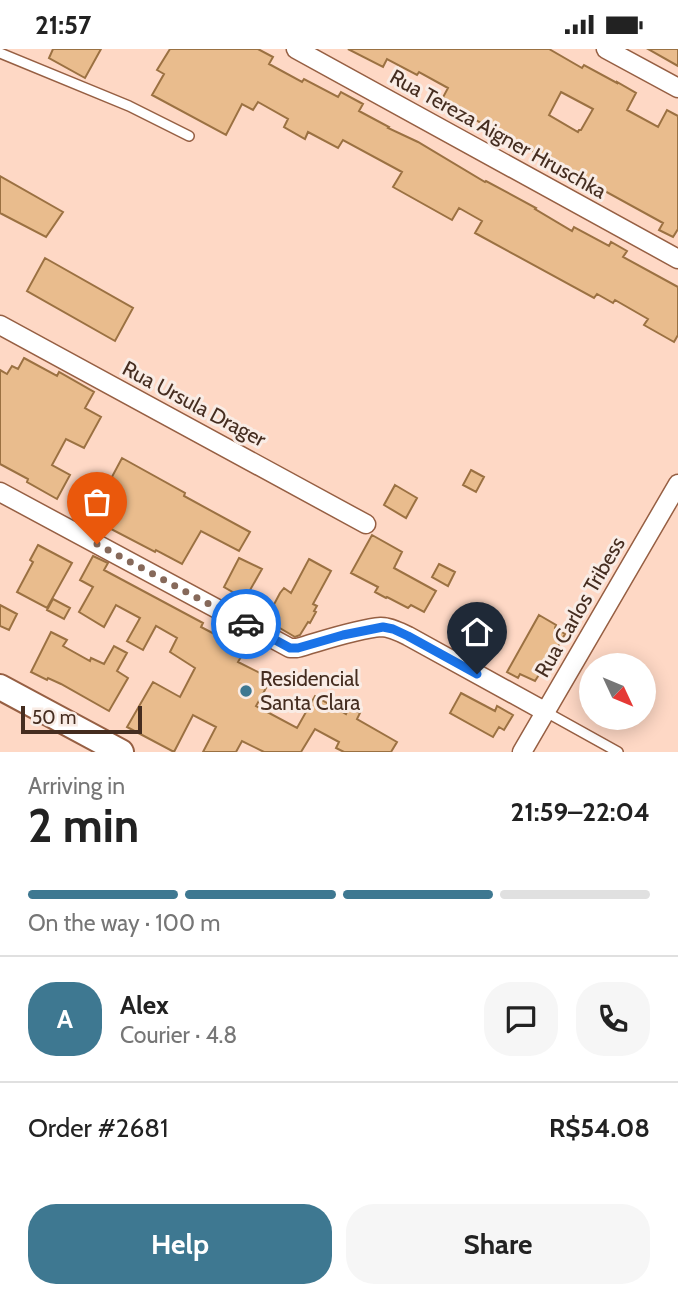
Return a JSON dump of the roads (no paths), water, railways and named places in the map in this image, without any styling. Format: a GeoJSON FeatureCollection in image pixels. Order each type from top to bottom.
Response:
{"type":"FeatureCollection","features":[{"type":"Feature","properties":{"kind":"main road"},"geometry":{"type":"LineString","coordinates":[[0,687],[121,752]]}},
{"type":"Feature","properties":{"kind":"street","name":"Rua Tereza Aigner Hruschka"},"geometry":{"type":"LineString","coordinates":[[296,49],[678,259]]}},
{"type":"Feature","properties":{"kind":"street"},"geometry":{"type":"LineString","coordinates":[[606,49],[678,88]]}},
{"type":"Feature","properties":{"kind":"street","name":"Rua Ursula Drager"},"geometry":{"type":"LineString","coordinates":[[0,324],[366,524]]}},
{"type":"Feature","properties":{"kind":"street","name":"Rua Carlos Tribess"},"geometry":{"type":"LineString","coordinates":[[522,752],[678,484]]}},
{"type":"Feature","properties":{"kind":"street"},"geometry":{"type":"LineString","coordinates":[[0,492],[290,648],[383,627],[393,629],[546,712]]}},
{"type":"Feature","properties":{"kind":"lane"},"geometry":{"type":"LineString","coordinates":[[0,53],[129,106],[189,136]]}},
{"type":"Feature","properties":{"kind":"lane"},"geometry":{"type":"LineString","coordinates":[[546,712],[618,752]]}},
{"type":"Feature","properties":{"kind":"place","name":"Residencial Santa Clara"},"geometry":{"type":"Point","coordinates":[246,691]}}]}
